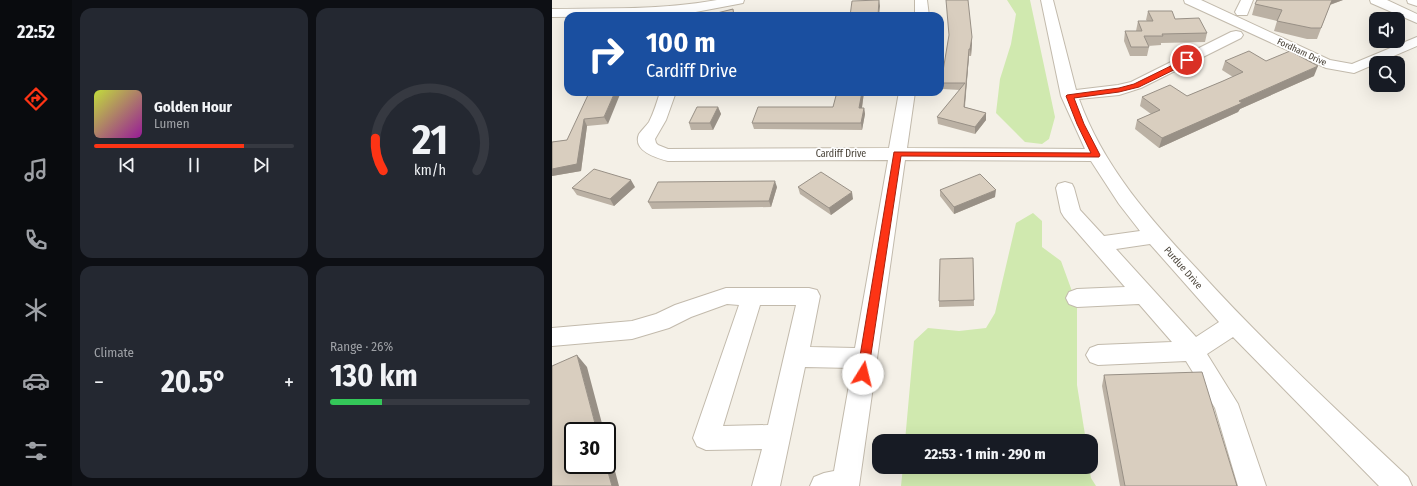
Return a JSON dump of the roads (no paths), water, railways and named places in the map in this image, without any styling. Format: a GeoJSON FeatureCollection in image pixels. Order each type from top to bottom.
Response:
{"type":"FeatureCollection","features":[{"type":"Feature","properties":{"kind":"street"},"geometry":{"type":"LineString","coordinates":[[688,12],[738,0]]}},
{"type":"Feature","properties":{"kind":"street"},"geometry":{"type":"LineString","coordinates":[[921,0],[922,12]]}},
{"type":"Feature","properties":{"kind":"street","name":"Purdue Drive"},"geometry":{"type":"LineString","coordinates":[[1047,0],[1069,96],[1080,124],[1096,155],[1119,190],[1155,236],[1234,325],[1398,486]]}},
{"type":"Feature","properties":{"kind":"street","name":"Fordham Drive"},"geometry":{"type":"LineString","coordinates":[[1190,0],[1214,5],[1326,64],[1338,67],[1354,69],[1417,41]]}},
{"type":"Feature","properties":{"kind":"street"},"geometry":{"type":"LineString","coordinates":[[1376,0],[1417,19]]}},
{"type":"Feature","properties":{"kind":"street"},"geometry":{"type":"LineString","coordinates":[[1413,0],[1417,2]]}},
{"type":"Feature","properties":{"kind":"street"},"geometry":{"type":"LineString","coordinates":[[552,13],[564,13]]}},
{"type":"Feature","properties":{"kind":"street"},"geometry":{"type":"LineString","coordinates":[[1069,96],[1119,90],[1136,85],[1236,36]]}},
{"type":"Feature","properties":{"kind":"street","name":"Cardiff Drive"},"geometry":{"type":"LineString","coordinates":[[666,96],[655,126],[648,135],[647,142],[650,148],[656,152],[668,156],[897,154],[1096,155]]}},
{"type":"Feature","properties":{"kind":"street"},"geometry":{"type":"LineString","coordinates":[[838,485],[865,358],[906,96]]}},
{"type":"Feature","properties":{"kind":"street"},"geometry":{"type":"LineString","coordinates":[[1065,188],[1071,212],[1193,351],[1226,404],[1252,486]]}},
{"type":"Feature","properties":{"kind":"street"},"geometry":{"type":"LineString","coordinates":[[1099,244],[1155,236]]}},
{"type":"Feature","properties":{"kind":"street"},"geometry":{"type":"LineString","coordinates":[[1078,298],[1144,295]]}},
{"type":"Feature","properties":{"kind":"street"},"geometry":{"type":"LineString","coordinates":[[552,337],[632,330],[661,322],[683,311],[726,296],[809,296],[766,486]]}},
{"type":"Feature","properties":{"kind":"street"},"geometry":{"type":"LineString","coordinates":[[752,297],[706,438],[777,437]]}},
{"type":"Feature","properties":{"kind":"street"},"geometry":{"type":"LineString","coordinates":[[1098,355],[1193,351],[1234,325]]}},
{"type":"Feature","properties":{"kind":"street"},"geometry":{"type":"LineString","coordinates":[[796,356],[865,358]]}}]}
